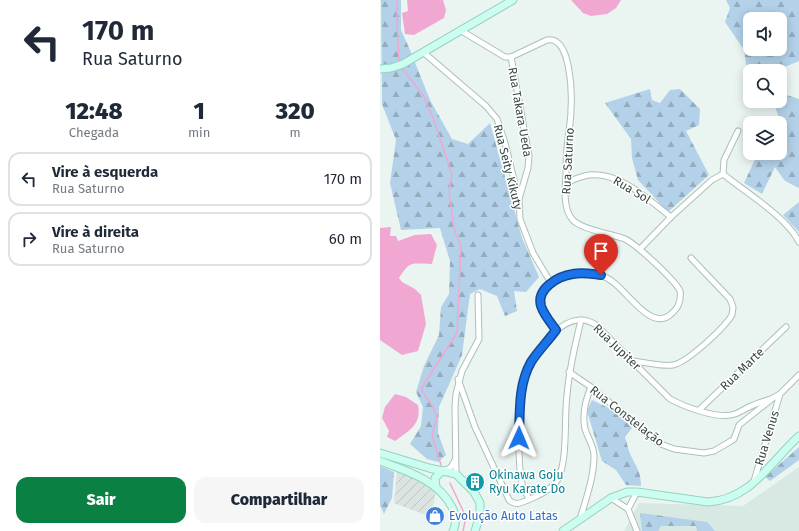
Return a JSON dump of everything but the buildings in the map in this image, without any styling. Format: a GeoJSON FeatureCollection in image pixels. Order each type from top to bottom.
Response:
{"type":"FeatureCollection","features":[{"type":"Feature","properties":{"kind":"main road"},"geometry":{"type":"LineString","coordinates":[[383,69],[403,64],[513,0]]}},
{"type":"Feature","properties":{"kind":"main road"},"geometry":{"type":"LineString","coordinates":[[563,531],[611,498],[627,492],[637,492],[708,502],[720,501],[733,496],[754,483],[762,476],[799,436]]}},
{"type":"Feature","properties":{"kind":"main road"},"geometry":{"type":"LineString","coordinates":[[380,453],[429,468],[456,474],[474,492],[480,503],[480,515],[475,531]]}},
{"type":"Feature","properties":{"kind":"main road"},"geometry":{"type":"LineString","coordinates":[[380,461],[411,473],[436,487],[449,501],[454,512],[456,519],[453,531]]}},
{"type":"Feature","properties":{"kind":"main road"},"geometry":{"type":"LineString","coordinates":[[436,487],[435,478],[442,470]]}},
{"type":"Feature","properties":{"kind":"street","name":"Rua Takara Ueda"},"geometry":{"type":"LineString","coordinates":[[460,30],[503,57],[511,57],[529,156],[525,181],[518,200]]}},
{"type":"Feature","properties":{"kind":"street","name":"Rua Saturno"},"geometry":{"type":"LineString","coordinates":[[511,57],[550,39],[557,40],[564,50],[568,67],[571,101],[567,147],[566,184],[567,208],[570,217],[574,222],[584,227],[614,235],[630,242],[640,249],[679,290],[680,298],[675,311],[665,318],[658,319],[651,317],[608,277],[592,274],[573,274],[562,277],[551,283]]}},
{"type":"Feature","properties":{"kind":"street","name":"Rua Seity Kikuty"},"geometry":{"type":"LineString","coordinates":[[422,52],[492,112],[497,119],[505,143],[518,200],[520,219],[533,252],[551,283]]}},
{"type":"Feature","properties":{"kind":"street"},"geometry":{"type":"LineString","coordinates":[[723,174],[724,160],[738,131]]}},
{"type":"Feature","properties":{"kind":"street"},"geometry":{"type":"LineString","coordinates":[[640,249],[671,217],[712,180],[723,174]]}},
{"type":"Feature","properties":{"kind":"street"},"geometry":{"type":"LineString","coordinates":[[723,174],[782,220],[796,235],[799,242]]}},
{"type":"Feature","properties":{"kind":"street","name":"Rua Sol"},"geometry":{"type":"LineString","coordinates":[[566,184],[587,175],[614,178],[636,190],[671,217]]}},
{"type":"Feature","properties":{"kind":"street"},"geometry":{"type":"LineString","coordinates":[[633,361],[669,366],[680,363],[693,355],[732,315],[733,307],[730,299],[691,258]]}},
{"type":"Feature","properties":{"kind":"street"},"geometry":{"type":"LineString","coordinates":[[551,283],[542,293],[540,299],[541,306],[548,320],[556,330]]}},
{"type":"Feature","properties":{"kind":"street"},"geometry":{"type":"LineString","coordinates":[[456,474],[455,407],[458,380],[479,339],[478,295]]}},
{"type":"Feature","properties":{"kind":"street"},"geometry":{"type":"LineString","coordinates":[[458,380],[475,427],[509,500],[514,504],[518,504],[547,491],[558,480],[561,470],[569,372],[581,320]]}},
{"type":"Feature","properties":{"kind":"street","name":"Rua Jupiter"},"geometry":{"type":"LineString","coordinates":[[529,499],[522,483],[519,453],[522,387],[531,362],[556,330],[566,323],[581,320],[596,325],[670,398],[683,405],[720,416],[728,416],[773,398]]}},
{"type":"Feature","properties":{"kind":"street","name":"Rua Marte"},"geometry":{"type":"LineString","coordinates":[[699,410],[786,327]]}},
{"type":"Feature","properties":{"kind":"street","name":"Rua Constelação"},"geometry":{"type":"LineString","coordinates":[[569,372],[591,387],[658,444],[674,449],[704,453],[714,451],[734,439],[739,425],[780,394],[799,375]]}},
{"type":"Feature","properties":{"kind":"street"},"geometry":{"type":"LineString","coordinates":[[580,519],[593,469],[594,452],[585,429],[585,400],[591,387]]}},
{"type":"Feature","properties":{"kind":"street","name":"Rua Venus"},"geometry":{"type":"LineString","coordinates":[[754,483],[780,394]]}},
{"type":"Feature","properties":{"kind":"street"},"geometry":{"type":"LineString","coordinates":[[442,470],[448,470],[452,467],[456,459]]}},
{"type":"Feature","properties":{"kind":"street"},"geometry":{"type":"LineString","coordinates":[[628,509],[637,492]]}},
{"type":"Feature","properties":{"kind":"street"},"geometry":{"type":"LineString","coordinates":[[611,498],[628,509],[637,531]]}},
{"type":"Feature","properties":{"kind":"shaded area"},"geometry":{"type":"Polygon","coordinates":[[[407,0],[443,0],[446,10],[444,18],[414,35],[405,34],[402,13],[408,11],[407,0]]]}},
{"type":"Feature","properties":{"kind":"shaded area"},"geometry":{"type":"Polygon","coordinates":[[[571,0],[621,0],[616,8],[607,14],[591,16],[583,13],[571,0]]]}},
{"type":"Feature","properties":{"kind":"shaded area"},"geometry":{"type":"Polygon","coordinates":[[[391,227],[390,236],[396,236],[398,241],[415,235],[431,234],[437,245],[432,264],[412,264],[406,268],[399,278],[402,282],[415,289],[421,295],[426,324],[418,351],[402,355],[380,340],[380,228],[391,227]]]}},
{"type":"Feature","properties":{"kind":"shaded area"},"geometry":{"type":"Polygon","coordinates":[[[395,394],[406,397],[418,405],[419,412],[413,426],[395,441],[387,437],[389,431],[382,418],[385,407],[395,394]]]}},
{"type":"Feature","properties":{"kind":"shaded area"},"geometry":{"type":"Polygon","coordinates":[[[799,467],[799,531],[624,531],[639,503],[743,506],[799,467]]]}},
{"type":"Feature","properties":{"kind":"shaded area"},"geometry":{"type":"Polygon","coordinates":[[[397,470],[416,476],[436,491],[431,517],[394,503],[397,470]]]}},
{"type":"Feature","properties":{"kind":"green space"},"geometry":{"type":"Polygon","coordinates":[[[381,0],[401,0],[401,30],[430,100],[452,139],[468,144],[490,123],[522,238],[539,277],[526,292],[514,291],[517,311],[505,316],[497,296],[480,289],[470,294],[462,355],[439,407],[438,433],[446,455],[438,462],[427,459],[410,444],[421,426],[423,407],[416,392],[424,366],[439,335],[441,307],[449,294],[450,261],[440,228],[401,230],[390,183],[396,140],[382,104],[381,0]]]}},
{"type":"Feature","properties":{"kind":"green space"},"geometry":{"type":"Polygon","coordinates":[[[726,0],[799,0],[799,61],[787,66],[787,64],[746,64],[745,56],[787,56],[787,12],[743,12],[743,49],[725,22],[730,8],[726,0]]]}},
{"type":"Feature","properties":{"kind":"green space"},"geometry":{"type":"Polygon","coordinates":[[[650,89],[652,100],[660,103],[670,90],[680,89],[700,109],[699,125],[686,131],[709,175],[668,212],[638,180],[632,158],[631,139],[605,103],[650,89]]]}},
{"type":"Feature","properties":{"kind":"green space"},"geometry":{"type":"Polygon","coordinates":[[[787,95],[799,99],[799,188],[785,181],[775,167],[762,194],[744,183],[755,160],[787,160],[787,116],[778,116],[776,108],[787,108],[787,95]]]}},
{"type":"Feature","properties":{"kind":"green space"},"geometry":{"type":"Polygon","coordinates":[[[799,202],[799,233],[783,215],[799,202]]]}},
{"type":"Feature","properties":{"kind":"green space"},"geometry":{"type":"Polygon","coordinates":[[[592,400],[615,411],[632,428],[625,437],[630,454],[639,473],[641,486],[626,485],[616,470],[602,461],[587,411],[592,400]]]}},
{"type":"Feature","properties":{"kind":"green space"},"geometry":{"type":"Polygon","coordinates":[[[799,447],[799,460],[770,481],[765,477],[799,447]]]}},
{"type":"Feature","properties":{"kind":"green space"},"geometry":{"type":"Polygon","coordinates":[[[380,466],[394,472],[392,498],[384,514],[380,505],[380,466]]]}},
{"type":"Feature","properties":{"kind":"green space"},"geometry":{"type":"Polygon","coordinates":[[[640,513],[707,522],[715,531],[697,531],[696,526],[661,526],[658,531],[642,531],[640,513]]]}},
{"type":"Feature","properties":{"kind":"waterway"},"geometry":{"type":"LineString","coordinates":[[397,0],[399,62]]}},
{"type":"Feature","properties":{"kind":"waterway"},"geometry":{"type":"LineString","coordinates":[[401,67],[423,95],[433,118],[452,174],[449,192],[454,229],[461,246],[457,333],[421,389],[433,407],[437,417],[432,435],[441,465]]}},
{"type":"Feature","properties":{"kind":"waterway"},"geometry":{"type":"LineString","coordinates":[[450,483],[466,517],[463,531]]}},
{"type":"Feature","properties":{"kind":"place","name":"Okinawa Goju Ryu Karate Do"},"geometry":{"type":"Point","coordinates":[475,482]}},
{"type":"Feature","properties":{"kind":"place","name":"Evolução Auto Latas"},"geometry":{"type":"Point","coordinates":[435,516]}},
{"type":"Feature","properties":{"kind":"route"},"geometry":{"type":"LineString","coordinates":[[519,438],[522,387],[526,374],[531,362],[556,330],[548,320],[541,306],[540,299],[542,293],[551,283],[567,275],[601,275]]}}]}
